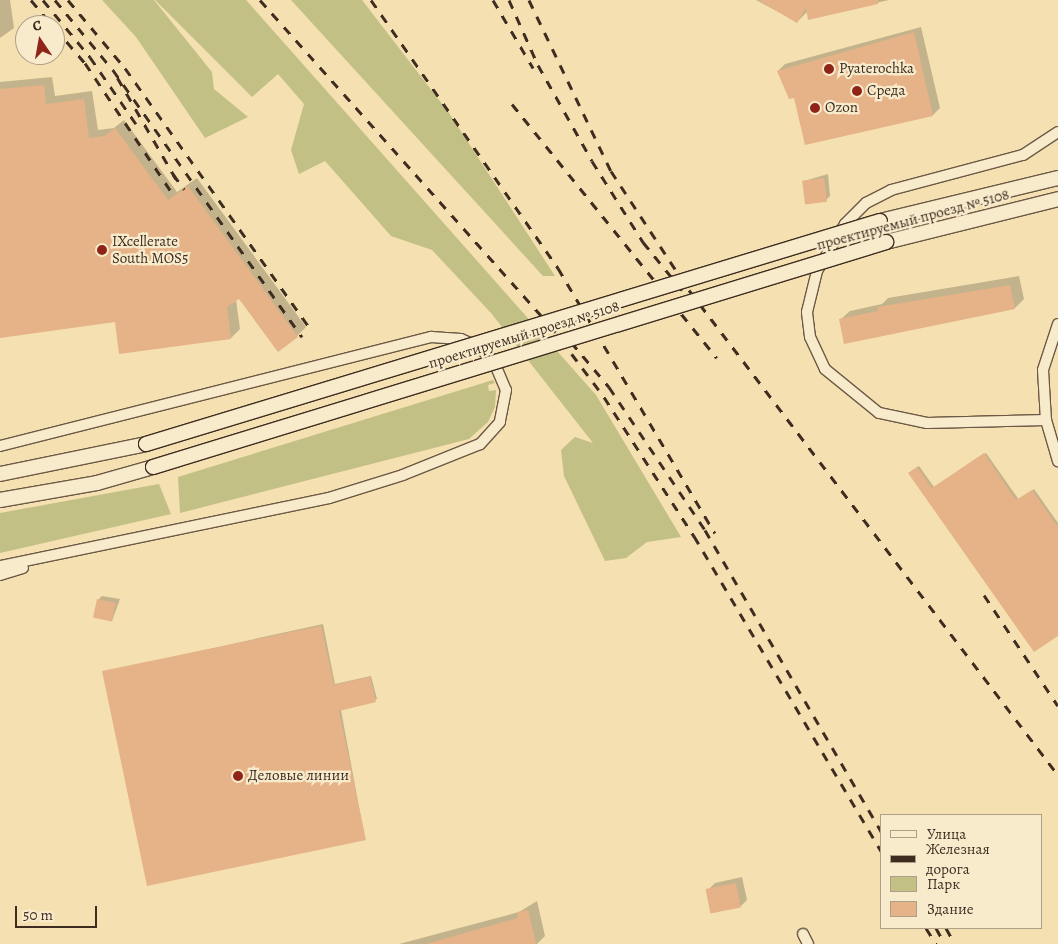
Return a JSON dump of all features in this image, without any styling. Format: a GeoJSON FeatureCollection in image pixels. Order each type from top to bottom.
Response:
{"type":"FeatureCollection","features":[{"type":"Feature","properties":{"kind":"main road","name":"проектируемый проезд № 5108"},"geometry":{"type":"LineString","coordinates":[[0,474],[146,444],[880,221],[1058,178]]}},
{"type":"Feature","properties":{"kind":"main road","name":"проектируемый проезд № 5108"},"geometry":{"type":"LineString","coordinates":[[0,500],[97,483],[886,242],[1058,199]]}},
{"type":"Feature","properties":{"kind":"street"},"geometry":{"type":"LineString","coordinates":[[1046,420],[927,423],[879,413],[825,369],[810,337],[807,312],[816,270],[845,224],[866,203],[891,190],[1023,155],[1058,132]]}},
{"type":"Feature","properties":{"kind":"street"},"geometry":{"type":"LineString","coordinates":[[1058,324],[1044,360],[1046,420],[1058,461]]}},
{"type":"Feature","properties":{"kind":"street"},"geometry":{"type":"LineString","coordinates":[[0,446],[431,337],[470,342],[494,362],[504,379],[505,406],[500,422],[480,444],[403,476],[329,498],[71,554],[0,566]]}},
{"type":"Feature","properties":{"kind":"street"},"geometry":{"type":"LineString","coordinates":[[0,575],[71,554]]}},
{"type":"Feature","properties":{"kind":"street"},"geometry":{"type":"LineString","coordinates":[[803,934],[808,944]]}},
{"type":"Feature","properties":{"kind":"green space"},"geometry":{"type":"Polygon","coordinates":[[[102,0],[154,0],[212,72],[214,89],[248,117],[205,138],[136,37],[102,0]]]}},
{"type":"Feature","properties":{"kind":"green space"},"geometry":{"type":"Polygon","coordinates":[[[155,0],[246,0],[596,395],[681,537],[647,542],[626,558],[605,561],[564,476],[561,450],[575,437],[593,443],[491,313],[432,250],[391,236],[325,161],[299,174],[291,150],[304,104],[278,74],[252,97],[155,0]]]}},
{"type":"Feature","properties":{"kind":"green space"},"geometry":{"type":"Polygon","coordinates":[[[291,0],[362,0],[449,113],[555,276],[543,276],[291,0]]]}},
{"type":"Feature","properties":{"kind":"green space"},"geometry":{"type":"Polygon","coordinates":[[[493,380],[495,383],[488,385],[489,391],[496,390],[495,407],[488,422],[469,439],[180,513],[178,477],[493,380]]]}},
{"type":"Feature","properties":{"kind":"green space"},"geometry":{"type":"Polygon","coordinates":[[[159,484],[171,514],[0,553],[0,513],[159,484]]]}},
{"type":"Feature","properties":{"kind":"building"},"geometry":{"type":"Polygon","coordinates":[[[758,0],[878,0],[878,4],[808,20],[806,8],[797,23],[758,0]]]}},
{"type":"Feature","properties":{"kind":"building","name":"Среда"},"geometry":{"type":"Polygon","coordinates":[[[914,32],[933,116],[805,145],[794,98],[789,99],[777,71],[914,32]]]}},
{"type":"Feature","properties":{"kind":"building","name":"IXcellerate South MOS5"},"geometry":{"type":"Polygon","coordinates":[[[44,85],[46,104],[84,99],[89,138],[104,136],[115,128],[168,200],[188,186],[298,337],[278,352],[239,299],[227,307],[231,339],[119,354],[115,322],[0,338],[0,89],[44,85]]]}},
{"type":"Feature","properties":{"kind":"building"},"geometry":{"type":"Polygon","coordinates":[[[824,178],[827,202],[805,205],[802,181],[824,178]]]}},
{"type":"Feature","properties":{"kind":"building"},"geometry":{"type":"Polygon","coordinates":[[[1010,285],[1015,309],[844,344],[839,319],[878,311],[877,307],[1010,285]]]}},
{"type":"Feature","properties":{"kind":"building"},"geometry":{"type":"Polygon","coordinates":[[[984,453],[1016,500],[1032,490],[1058,527],[1058,636],[1034,652],[908,473],[917,467],[932,488],[984,453]]]}},
{"type":"Feature","properties":{"kind":"building"},"geometry":{"type":"Polygon","coordinates":[[[97,599],[116,603],[112,622],[93,618],[97,599]]]}},
{"type":"Feature","properties":{"kind":"building","name":"Деловые линии"},"geometry":{"type":"Polygon","coordinates":[[[321,626],[334,685],[370,677],[376,702],[339,711],[366,840],[147,886],[102,671],[321,626]]]}},
{"type":"Feature","properties":{"kind":"building"},"geometry":{"type":"Polygon","coordinates":[[[736,883],[741,908],[710,913],[706,889],[736,883]]]}},
{"type":"Feature","properties":{"kind":"building"},"geometry":{"type":"Polygon","coordinates":[[[528,910],[536,944],[426,944],[518,918],[517,912],[528,910]]]}},
{"type":"Feature","properties":{"kind":"railway"},"geometry":{"type":"LineString","coordinates":[[31,0],[44,15]]}},
{"type":"Feature","properties":{"kind":"railway"},"geometry":{"type":"LineString","coordinates":[[43,0],[90,57],[136,124]]}},
{"type":"Feature","properties":{"kind":"railway"},"geometry":{"type":"LineString","coordinates":[[55,0],[113,70]]}},
{"type":"Feature","properties":{"kind":"railway"},"geometry":{"type":"LineString","coordinates":[[68,0],[125,68],[312,331]]}},
{"type":"Feature","properties":{"kind":"railway"},"geometry":{"type":"LineString","coordinates":[[260,0],[550,325],[604,397],[694,536],[880,850]]}},
{"type":"Feature","properties":{"kind":"railway"},"geometry":{"type":"LineString","coordinates":[[371,0],[558,268],[715,533]]}},
{"type":"Feature","properties":{"kind":"railway"},"geometry":{"type":"LineString","coordinates":[[493,0],[533,68]]}},
{"type":"Feature","properties":{"kind":"railway"},"geometry":{"type":"LineString","coordinates":[[509,0],[538,65],[592,161],[643,242],[682,290]]}},
{"type":"Feature","properties":{"kind":"railway"},"geometry":{"type":"LineString","coordinates":[[529,0],[611,171],[689,290],[1058,775]]}},
{"type":"Feature","properties":{"kind":"railway"},"geometry":{"type":"LineString","coordinates":[[65,40],[85,63],[174,196]]}},
{"type":"Feature","properties":{"kind":"railway"},"geometry":{"type":"LineString","coordinates":[[176,179],[113,70],[302,337]]}},
{"type":"Feature","properties":{"kind":"railway"},"geometry":{"type":"LineString","coordinates":[[512,104],[717,358]]}},
{"type":"Feature","properties":{"kind":"railway"},"geometry":{"type":"LineString","coordinates":[[173,174],[184,189]]}},
{"type":"Feature","properties":{"kind":"railway"},"geometry":{"type":"LineString","coordinates":[[571,342],[609,387],[705,530],[880,830]]}},
{"type":"Feature","properties":{"kind":"railway"},"geometry":{"type":"LineString","coordinates":[[984,595],[1058,706]]}},
{"type":"Feature","properties":{"kind":"railway"},"geometry":{"type":"LineString","coordinates":[[927,929],[936,944]]}},
{"type":"Feature","properties":{"kind":"railway"},"geometry":{"type":"LineString","coordinates":[[937,929],[945,944]]}},
{"type":"Feature","properties":{"kind":"railway"},"geometry":{"type":"LineString","coordinates":[[947,929],[955,944]]}},
{"type":"Feature","properties":{"kind":"place","name":"Pyaterochka"},"geometry":{"type":"Point","coordinates":[829,69]}},
{"type":"Feature","properties":{"kind":"place","name":"Среда"},"geometry":{"type":"Point","coordinates":[857,91]}},
{"type":"Feature","properties":{"kind":"place","name":"Ozon"},"geometry":{"type":"Point","coordinates":[815,108]}},
{"type":"Feature","properties":{"kind":"place","name":"IXcellerate South MOS5"},"geometry":{"type":"Point","coordinates":[102,250]}},
{"type":"Feature","properties":{"kind":"place","name":"Деловые линии"},"geometry":{"type":"Point","coordinates":[238,776]}}]}
